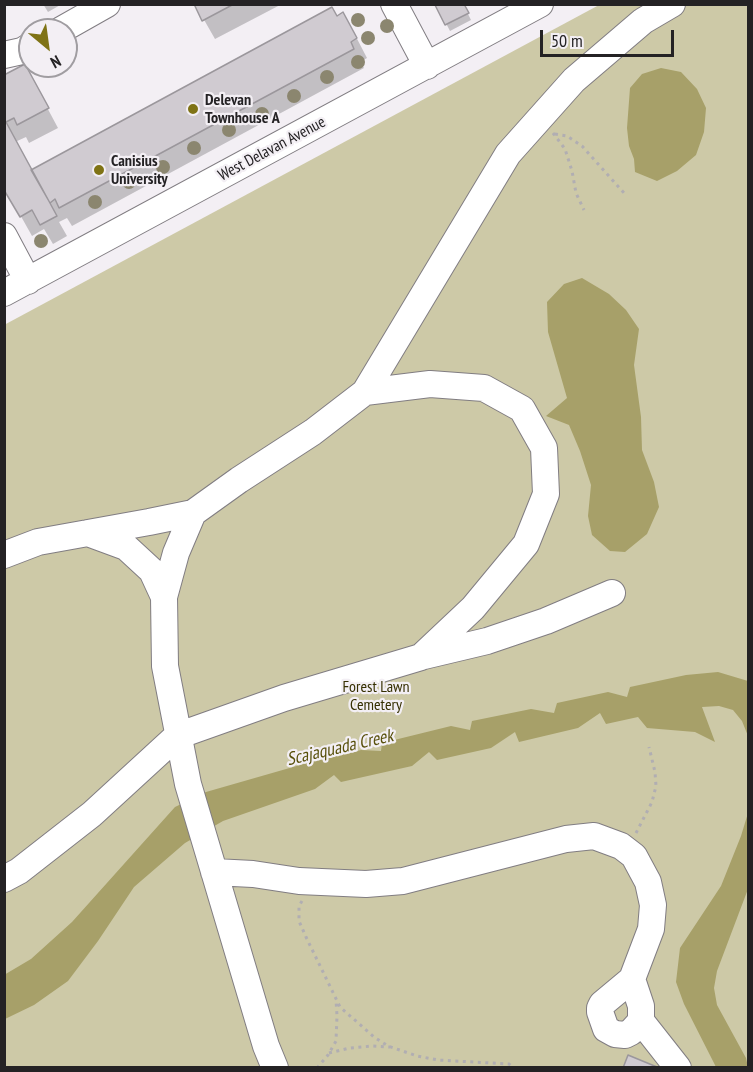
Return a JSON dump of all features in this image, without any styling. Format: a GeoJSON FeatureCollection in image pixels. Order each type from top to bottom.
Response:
{"type":"FeatureCollection","features":[{"type":"Feature","properties":{"kind":"street"},"geometry":{"type":"LineString","coordinates":[[78,20],[107,4]]}},
{"type":"Feature","properties":{"kind":"street"},"geometry":{"type":"LineString","coordinates":[[394,4],[427,66]]}},
{"type":"Feature","properties":{"kind":"street","name":"West Delavan Avenue"},"geometry":{"type":"LineString","coordinates":[[4,293],[540,4]]}},
{"type":"Feature","properties":{"kind":"street"},"geometry":{"type":"LineString","coordinates":[[4,555],[38,542],[193,513],[313,432],[365,392],[508,154],[546,128],[574,80],[643,21],[672,4]]}},
{"type":"Feature","properties":{"kind":"street"},"geometry":{"type":"LineString","coordinates":[[4,236],[28,281]]}},
{"type":"Feature","properties":{"kind":"street"},"geometry":{"type":"LineString","coordinates":[[365,392],[430,384],[484,388],[522,409],[544,448],[546,494],[526,544],[473,608],[421,657]]}},
{"type":"Feature","properties":{"kind":"street"},"geometry":{"type":"LineString","coordinates":[[193,513],[176,553],[164,597],[165,666],[188,784],[266,1046],[275,1068]]}},
{"type":"Feature","properties":{"kind":"street"},"geometry":{"type":"LineString","coordinates":[[86,532],[126,547],[152,571],[164,597]]}},
{"type":"Feature","properties":{"kind":"street"},"geometry":{"type":"LineString","coordinates":[[4,879],[19,871],[92,814],[177,735],[284,698],[421,657],[487,641],[546,621],[612,593]]}},
{"type":"Feature","properties":{"kind":"street"},"geometry":{"type":"LineString","coordinates":[[214,872],[366,884],[403,881],[567,839],[594,836],[621,846],[634,856],[648,882],[652,905],[651,929],[632,979],[602,1004],[600,1012],[606,1029],[615,1034],[625,1035],[641,1021]]}},
{"type":"Feature","properties":{"kind":"street"},"geometry":{"type":"LineString","coordinates":[[632,979],[641,1006],[641,1021],[678,1068]]}},
{"type":"Feature","properties":{"kind":"path"},"geometry":{"type":"LineString","coordinates":[[546,128],[567,136],[582,146],[624,193]]}},
{"type":"Feature","properties":{"kind":"path"},"geometry":{"type":"LineString","coordinates":[[546,128],[565,149],[576,193],[585,210]]}},
{"type":"Feature","properties":{"kind":"path"},"geometry":{"type":"LineString","coordinates":[[627,851],[652,802],[656,786],[655,772],[648,747]]}},
{"type":"Feature","properties":{"kind":"path"},"geometry":{"type":"LineString","coordinates":[[314,881],[299,906],[299,921],[340,1007],[374,1037],[394,1048],[438,1060],[509,1064],[514,1068]]}},
{"type":"Feature","properties":{"kind":"path"},"geometry":{"type":"LineString","coordinates":[[317,1068],[336,1041],[336,998]]}},
{"type":"Feature","properties":{"kind":"path"},"geometry":{"type":"LineString","coordinates":[[329,1053],[373,1046],[394,1048]]}},
{"type":"Feature","properties":{"kind":"green space","name":"Forest Lawn Cemetery"},"geometry":{"type":"Polygon","coordinates":[[[599,5],[748,5],[748,1067],[5,1067],[4,325],[599,5]]]}},
{"type":"Feature","properties":{"kind":"shaded area"},"geometry":{"type":"Polygon","coordinates":[[[661,68],[681,72],[697,89],[706,108],[704,132],[696,155],[677,171],[657,181],[635,172],[627,128],[630,88],[642,74],[661,68]]]}},
{"type":"Feature","properties":{"kind":"shaded area"},"geometry":{"type":"Polygon","coordinates":[[[582,278],[609,294],[626,310],[639,329],[634,365],[641,417],[642,450],[654,482],[659,507],[647,534],[625,552],[610,551],[592,535],[588,516],[591,485],[580,451],[569,425],[546,416],[567,398],[548,332],[547,302],[564,284],[582,278]]]}},
{"type":"Feature","properties":{"kind":"shaded area"},"geometry":{"type":"Polygon","coordinates":[[[718,672],[748,681],[748,736],[742,721],[733,710],[719,706],[702,707],[715,742],[695,732],[647,728],[638,717],[606,724],[600,713],[578,728],[519,742],[515,732],[491,748],[437,760],[429,752],[412,766],[341,782],[334,775],[315,789],[223,821],[185,843],[134,887],[68,981],[34,1005],[5,1019],[4,975],[31,959],[72,922],[175,807],[206,792],[307,763],[361,750],[381,751],[382,743],[451,726],[470,730],[472,721],[531,709],[554,713],[557,703],[608,692],[627,697],[630,687],[686,675],[718,672]]]}},
{"type":"Feature","properties":{"kind":"shaded area"},"geometry":{"type":"Polygon","coordinates":[[[748,813],[748,889],[717,971],[714,988],[717,1005],[746,1058],[748,1067],[716,1067],[684,1004],[676,982],[680,948],[721,886],[748,813]]]}},
{"type":"Feature","properties":{"kind":"building"},"geometry":{"type":"Polygon","coordinates":[[[194,4],[234,4],[202,21],[194,4]]]}},
{"type":"Feature","properties":{"kind":"building"},"geometry":{"type":"Polygon","coordinates":[[[436,4],[464,4],[469,13],[445,25],[436,4]]]}},
{"type":"Feature","properties":{"kind":"building","name":"Delevan Townhouse A"},"geometry":{"type":"Polygon","coordinates":[[[332,7],[337,16],[343,12],[357,38],[351,42],[354,49],[59,208],[55,199],[50,203],[31,170],[332,7]]]}},
{"type":"Feature","properties":{"kind":"building"},"geometry":{"type":"Polygon","coordinates":[[[18,68],[18,78],[33,78],[49,108],[17,125],[14,118],[6,122],[57,216],[40,225],[32,210],[20,217],[4,190],[4,75],[18,68]]]}},
{"type":"Feature","properties":{"kind":"building"},"geometry":{"type":"Polygon","coordinates":[[[628,1055],[657,1067],[657,1068],[623,1068],[628,1055]]]}},
{"type":"Feature","properties":{"kind":"place","name":"Delevan Townhouse A"},"geometry":{"type":"Point","coordinates":[193,109]}},
{"type":"Feature","properties":{"kind":"place","name":"Canisius University"},"geometry":{"type":"Point","coordinates":[99,170]}},
{"type":"Feature","properties":{"kind":"water label","name":"Scajaquada Creek"},"geometry":{"type":"Point","coordinates":[340,748]}}]}
